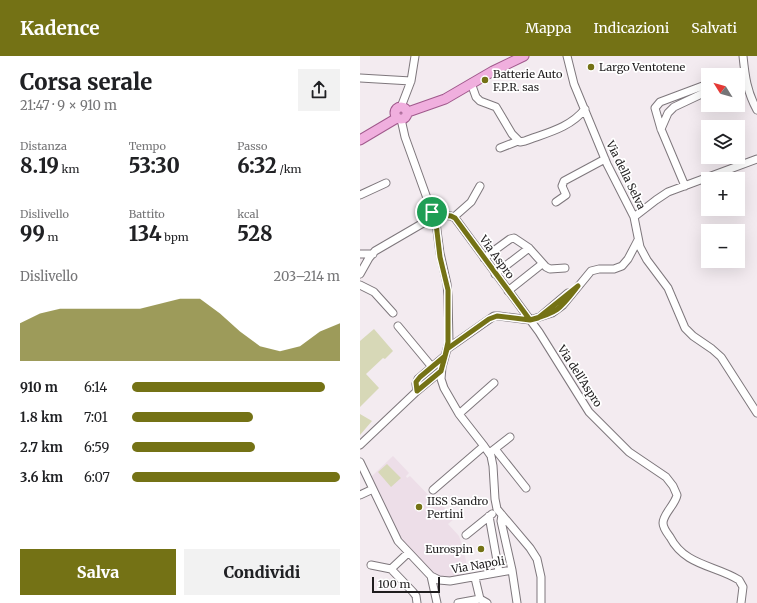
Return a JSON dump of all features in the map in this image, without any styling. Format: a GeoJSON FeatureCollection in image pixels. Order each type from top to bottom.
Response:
{"type":"FeatureCollection","features":[{"type":"Feature","properties":{"kind":"main road"},"geometry":{"type":"LineString","coordinates":[[360,134],[401,113],[443,95],[482,72],[514,56]]}},
{"type":"Feature","properties":{"kind":"main road"},"geometry":{"type":"LineString","coordinates":[[360,140],[401,113],[442,100],[498,68],[524,56]]}},
{"type":"Feature","properties":{"kind":"street"},"geometry":{"type":"LineString","coordinates":[[415,56],[411,81],[401,113],[405,137],[433,218],[448,293],[449,340],[441,371],[441,379],[459,414],[484,446],[492,452],[526,488]]}},
{"type":"Feature","properties":{"kind":"street","name":"Via della Selva"},"geometry":{"type":"LineString","coordinates":[[567,56],[574,84],[584,109],[612,174],[634,216],[637,226],[638,240],[647,260],[668,288],[685,328],[724,360],[757,413]]}},
{"type":"Feature","properties":{"kind":"street"},"geometry":{"type":"LineString","coordinates":[[742,68],[743,56]]}},
{"type":"Feature","properties":{"kind":"street"},"geometry":{"type":"LineString","coordinates":[[360,78],[411,81]]}},
{"type":"Feature","properties":{"kind":"street"},"geometry":{"type":"LineString","coordinates":[[471,83],[476,97],[482,102],[496,107],[512,134],[518,141]]}},
{"type":"Feature","properties":{"kind":"street"},"geometry":{"type":"LineString","coordinates":[[745,84],[754,98],[757,110]]}},
{"type":"Feature","properties":{"kind":"street"},"geometry":{"type":"LineString","coordinates":[[685,186],[661,129],[655,111],[655,106],[658,103],[701,86]]}},
{"type":"Feature","properties":{"kind":"street"},"geometry":{"type":"LineString","coordinates":[[661,129],[668,113],[678,104],[701,95]]}},
{"type":"Feature","properties":{"kind":"street"},"geometry":{"type":"LineString","coordinates":[[500,148],[518,141],[525,141],[566,125],[577,118],[584,109]]}},
{"type":"Feature","properties":{"kind":"street"},"geometry":{"type":"LineString","coordinates":[[655,111],[659,114],[668,113]]}},
{"type":"Feature","properties":{"kind":"street"},"geometry":{"type":"LineString","coordinates":[[556,202],[566,195],[562,186],[564,181],[605,159]]}},
{"type":"Feature","properties":{"kind":"street"},"geometry":{"type":"LineString","coordinates":[[634,216],[664,194],[757,159]]}},
{"type":"Feature","properties":{"kind":"street"},"geometry":{"type":"LineString","coordinates":[[360,195],[386,183]]}},
{"type":"Feature","properties":{"kind":"street"},"geometry":{"type":"LineString","coordinates":[[360,274],[373,254],[380,248],[433,218],[438,212],[442,215],[454,217],[471,202],[480,186]]}},
{"type":"Feature","properties":{"kind":"street","name":"Via Aspro"},"geometry":{"type":"LineString","coordinates":[[454,217],[530,320]]}},
{"type":"Feature","properties":{"kind":"street"},"geometry":{"type":"LineString","coordinates":[[484,258],[513,238],[518,239],[529,248],[542,264],[550,269],[565,268]]}},
{"type":"Feature","properties":{"kind":"street"},"geometry":{"type":"LineString","coordinates":[[417,391],[416,382],[446,353],[494,316],[530,320],[552,314],[560,308],[588,273],[595,269],[614,269],[622,266],[628,259],[638,240]]}},
{"type":"Feature","properties":{"kind":"street"},"geometry":{"type":"LineString","coordinates":[[495,274],[529,248]]}},
{"type":"Feature","properties":{"kind":"street"},"geometry":{"type":"LineString","coordinates":[[360,254],[373,254]]}},
{"type":"Feature","properties":{"kind":"street"},"geometry":{"type":"LineString","coordinates":[[508,291],[542,264]]}},
{"type":"Feature","properties":{"kind":"street"},"geometry":{"type":"LineString","coordinates":[[360,285],[374,292],[393,313]]}},
{"type":"Feature","properties":{"kind":"street","name":"Via dell'Aspro"},"geometry":{"type":"LineString","coordinates":[[530,320],[589,412],[629,452],[662,474],[672,484],[676,491],[676,498],[664,518],[663,525],[676,547],[685,556],[739,580],[743,587],[741,603]]}},
{"type":"Feature","properties":{"kind":"street"},"geometry":{"type":"LineString","coordinates":[[398,326],[432,367]]}},
{"type":"Feature","properties":{"kind":"street"},"geometry":{"type":"LineString","coordinates":[[360,445],[417,391],[441,371]]}},
{"type":"Feature","properties":{"kind":"street"},"geometry":{"type":"LineString","coordinates":[[459,414],[494,383]]}},
{"type":"Feature","properties":{"kind":"street"},"geometry":{"type":"LineString","coordinates":[[492,452],[510,437]]}},
{"type":"Feature","properties":{"kind":"street"},"geometry":{"type":"LineString","coordinates":[[433,490],[484,446]]}},
{"type":"Feature","properties":{"kind":"street"},"geometry":{"type":"LineString","coordinates":[[492,452],[495,499],[512,570]]}},
{"type":"Feature","properties":{"kind":"street"},"geometry":{"type":"LineString","coordinates":[[360,462],[396,538],[408,553],[431,576],[437,603]]}},
{"type":"Feature","properties":{"kind":"street"},"geometry":{"type":"LineString","coordinates":[[360,495],[373,489]]}},
{"type":"Feature","properties":{"kind":"street"},"geometry":{"type":"LineString","coordinates":[[466,535],[489,516],[499,512]]}},
{"type":"Feature","properties":{"kind":"street"},"geometry":{"type":"LineString","coordinates":[[499,512],[530,548],[537,559],[541,577],[541,603]]}},
{"type":"Feature","properties":{"kind":"street"},"geometry":{"type":"LineString","coordinates":[[489,516],[499,572]]}},
{"type":"Feature","properties":{"kind":"street"},"geometry":{"type":"LineString","coordinates":[[391,569],[408,553]]}},
{"type":"Feature","properties":{"kind":"street"},"geometry":{"type":"LineString","coordinates":[[371,565],[391,569],[413,592],[416,596],[417,603]]}},
{"type":"Feature","properties":{"kind":"street","name":"Via Napoli"},"geometry":{"type":"LineString","coordinates":[[431,576],[439,580],[446,581],[475,578],[512,570],[517,603]]}},
{"type":"Feature","properties":{"kind":"street"},"geometry":{"type":"LineString","coordinates":[[475,578],[480,599]]}},
{"type":"Feature","properties":{"kind":"street"},"geometry":{"type":"LineString","coordinates":[[458,603],[480,599],[487,603]]}},
{"type":"Feature","properties":{"kind":"shaded area"},"geometry":{"type":"Polygon","coordinates":[[[393,456],[409,473],[406,476],[407,478],[410,476],[436,503],[438,501],[455,518],[448,524],[459,536],[469,574],[448,578],[433,574],[401,539],[371,477],[393,456]]]}},
{"type":"Feature","properties":{"kind":"green space"},"geometry":{"type":"Polygon","coordinates":[[[374,329],[393,351],[366,374],[379,388],[360,407],[360,341],[374,329]]]}},
{"type":"Feature","properties":{"kind":"green space"},"geometry":{"type":"Polygon","coordinates":[[[360,414],[372,421],[360,435],[360,414]]]}},
{"type":"Feature","properties":{"kind":"green space"},"geometry":{"type":"Polygon","coordinates":[[[387,464],[401,478],[391,487],[378,472],[387,464]]]}},
{"type":"Feature","properties":{"kind":"place","name":"Largo Ventotene"},"geometry":{"type":"Point","coordinates":[591,67]}},
{"type":"Feature","properties":{"kind":"place","name":"Batterie Auto F.P.R. sas"},"geometry":{"type":"Point","coordinates":[485,80]}},
{"type":"Feature","properties":{"kind":"place","name":"IISS Sandro Pertini"},"geometry":{"type":"Point","coordinates":[419,507]}},
{"type":"Feature","properties":{"kind":"place","name":"Eurospin"},"geometry":{"type":"Point","coordinates":[481,549]}},
{"type":"Feature","properties":{"kind":"route"},"geometry":{"type":"LineString","coordinates":[[432,212],[430,219],[432,222],[436,223],[440,257],[448,290],[449,340],[445,356],[416,382],[417,391],[441,371],[447,349],[489,319],[494,316],[530,320],[538,318],[578,286],[563,306],[552,314],[546,316],[538,318],[530,320],[455,218],[452,216],[442,215],[436,211],[432,212]]}}]}
